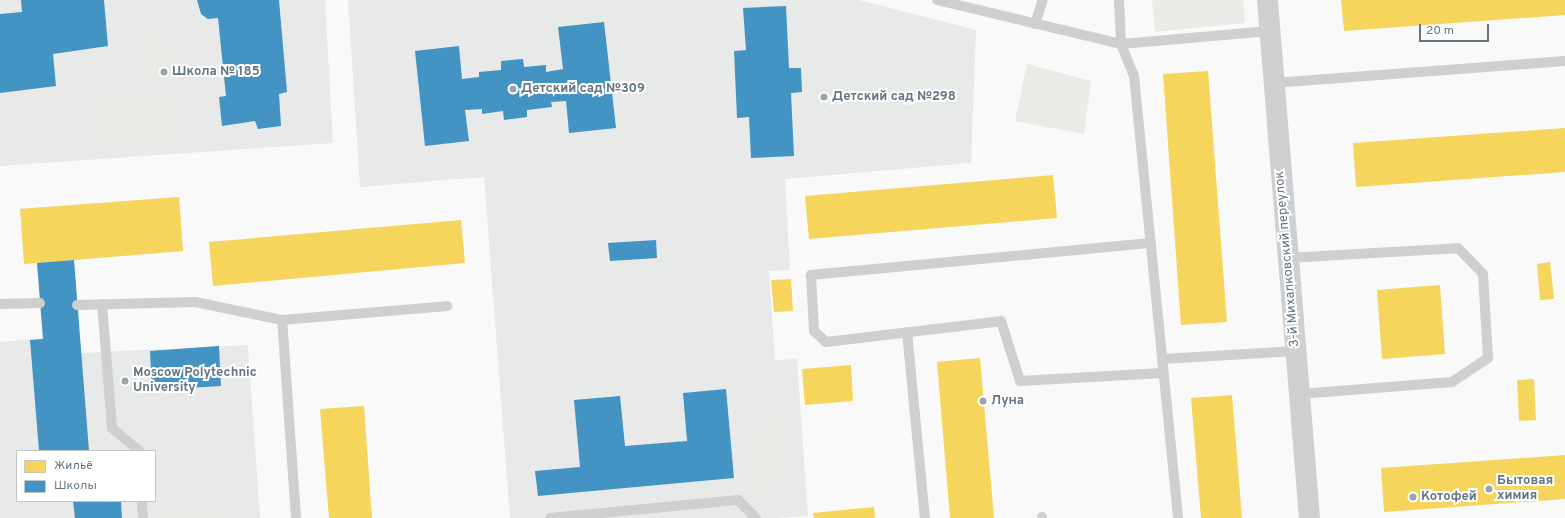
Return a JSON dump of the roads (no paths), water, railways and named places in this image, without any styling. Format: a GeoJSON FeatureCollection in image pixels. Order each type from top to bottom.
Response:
{"type":"FeatureCollection","features":[{"type":"Feature","properties":{"kind":"street","name":"3-й Михалковский переулок"},"geometry":{"type":"LineString","coordinates":[[1267,0],[1309,518]]}},
{"type":"Feature","properties":{"kind":"lane"},"geometry":{"type":"LineString","coordinates":[[936,0],[1121,44],[1269,31]]}},
{"type":"Feature","properties":{"kind":"lane"},"geometry":{"type":"LineString","coordinates":[[1036,24],[1043,0]]}},
{"type":"Feature","properties":{"kind":"lane"},"geometry":{"type":"LineString","coordinates":[[1119,0],[1121,44],[1134,76],[1178,518]]}},
{"type":"Feature","properties":{"kind":"lane"},"geometry":{"type":"LineString","coordinates":[[1273,83],[1565,61]]}},
{"type":"Feature","properties":{"kind":"lane"},"geometry":{"type":"LineString","coordinates":[[1150,243],[811,275],[814,331],[826,342],[1001,322],[1020,380],[1163,373]]}},
{"type":"Feature","properties":{"kind":"lane"},"geometry":{"type":"LineString","coordinates":[[1287,258],[1458,248],[1483,274],[1488,358],[1452,382],[1299,394]]}},
{"type":"Feature","properties":{"kind":"lane"},"geometry":{"type":"LineString","coordinates":[[77,305],[195,302],[282,320],[447,306]]}},
{"type":"Feature","properties":{"kind":"lane"},"geometry":{"type":"LineString","coordinates":[[0,304],[40,303]]}},
{"type":"Feature","properties":{"kind":"lane"},"geometry":{"type":"LineString","coordinates":[[102,304],[112,428],[138,450]]}},
{"type":"Feature","properties":{"kind":"lane"},"geometry":{"type":"LineString","coordinates":[[282,320],[296,518]]}},
{"type":"Feature","properties":{"kind":"lane"},"geometry":{"type":"LineString","coordinates":[[907,332],[925,518]]}},
{"type":"Feature","properties":{"kind":"lane"},"geometry":{"type":"LineString","coordinates":[[1162,359],[1295,351]]}},
{"type":"Feature","properties":{"kind":"lane"},"geometry":{"type":"LineString","coordinates":[[550,518],[738,500],[756,518]]}},
{"type":"Feature","properties":{"kind":"lane"},"geometry":{"type":"LineString","coordinates":[[142,502],[143,518]]}},
{"type":"Feature","properties":{"kind":"place","name":"Школа № 185"},"geometry":{"type":"Point","coordinates":[164,72]}},
{"type":"Feature","properties":{"kind":"place","name":"Детский сад №309"},"geometry":{"type":"Point","coordinates":[513,89]}},
{"type":"Feature","properties":{"kind":"place","name":"Детский сад №298"},"geometry":{"type":"Point","coordinates":[824,97]}},
{"type":"Feature","properties":{"kind":"place","name":"Moscow Polytechnic University"},"geometry":{"type":"Point","coordinates":[125,381]}},
{"type":"Feature","properties":{"kind":"place","name":"Луна"},"geometry":{"type":"Point","coordinates":[983,401]}},
{"type":"Feature","properties":{"kind":"place","name":"Бытовая химия"},"geometry":{"type":"Point","coordinates":[1489,489]}},
{"type":"Feature","properties":{"kind":"place","name":"Котофей"},"geometry":{"type":"Point","coordinates":[1413,497]}}]}
